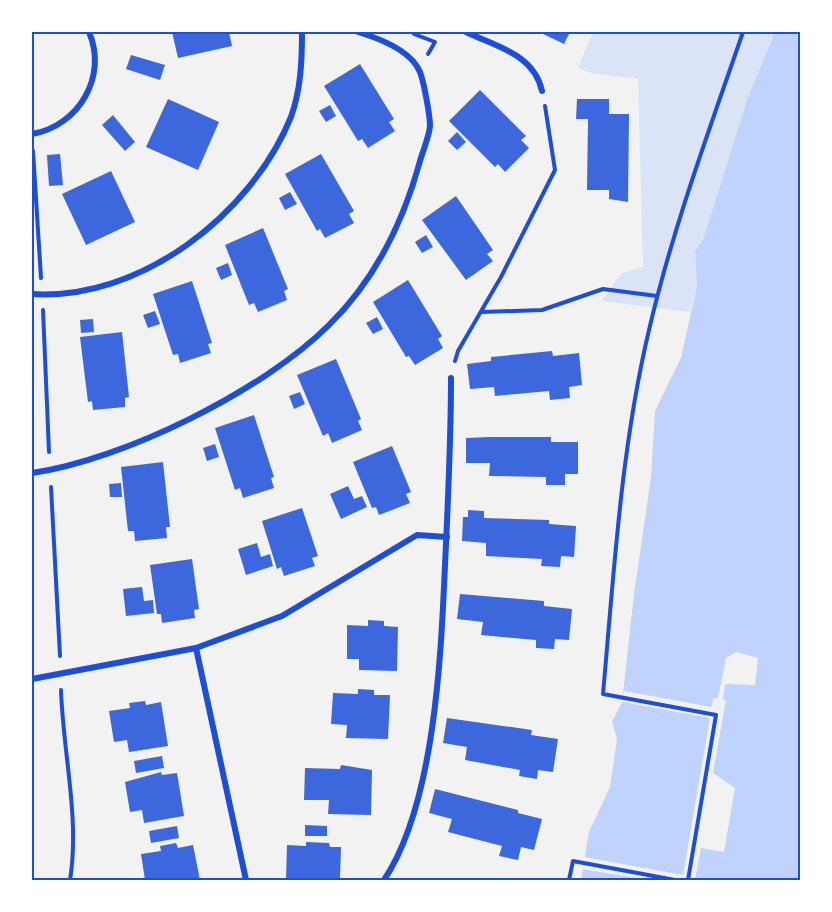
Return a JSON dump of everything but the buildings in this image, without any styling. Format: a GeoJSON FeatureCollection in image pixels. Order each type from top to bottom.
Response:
{"type":"FeatureCollection","features":[{"type":"Feature","properties":{"kind":"street"},"geometry":{"type":"LineString","coordinates":[[32,133],[63,121],[86,97],[95,65],[89,32]]}},
{"type":"Feature","properties":{"kind":"street"},"geometry":{"type":"LineString","coordinates":[[32,294],[91,290],[144,271],[207,232],[273,152],[287,125],[302,73],[303,32]]}},
{"type":"Feature","properties":{"kind":"street"},"geometry":{"type":"LineString","coordinates":[[32,473],[49,471],[134,444],[202,413],[277,367],[328,326],[374,273],[410,199],[430,126],[420,71],[393,43],[358,32]]}},
{"type":"Feature","properties":{"kind":"street"},"geometry":{"type":"LineString","coordinates":[[466,32],[527,61],[538,75],[542,91]]}},
{"type":"Feature","properties":{"kind":"street"},"geometry":{"type":"LineString","coordinates":[[384,880],[408,829],[425,766],[434,710],[447,537],[452,378]]}},
{"type":"Feature","properties":{"kind":"street"},"geometry":{"type":"LineString","coordinates":[[32,679],[196,648],[282,616],[417,535],[447,537]]}},
{"type":"Feature","properties":{"kind":"street"},"geometry":{"type":"LineString","coordinates":[[196,648],[246,880]]}},
{"type":"Feature","properties":{"kind":"path"},"geometry":{"type":"LineString","coordinates":[[415,32],[414,34],[430,40]]}},
{"type":"Feature","properties":{"kind":"path"},"geometry":{"type":"LineString","coordinates":[[688,880],[716,715],[603,694],[620,516],[636,396],[657,296],[684,200],[744,32]]}},
{"type":"Feature","properties":{"kind":"path"},"geometry":{"type":"LineString","coordinates":[[452,378],[458,351],[482,312],[555,170],[542,91]]}},
{"type":"Feature","properties":{"kind":"path"},"geometry":{"type":"LineString","coordinates":[[32,133],[40,266]]}},
{"type":"Feature","properties":{"kind":"path"},"geometry":{"type":"LineString","coordinates":[[482,312],[542,310],[603,289],[657,296]]}},
{"type":"Feature","properties":{"kind":"path"},"geometry":{"type":"LineString","coordinates":[[45,356],[48,415]]}},
{"type":"Feature","properties":{"kind":"path"},"geometry":{"type":"LineString","coordinates":[[52,503],[63,734],[73,817],[74,855],[70,880]]}},
{"type":"Feature","properties":{"kind":"path"},"geometry":{"type":"LineString","coordinates":[[569,880],[573,861],[675,880]]}},
{"type":"Feature","properties":{"kind":"shaded area"},"geometry":{"type":"Polygon","coordinates":[[[593,32],[775,32],[748,97],[703,241],[695,251],[697,286],[690,312],[601,301],[622,273],[643,267],[638,79],[591,73],[578,68],[593,32]]]}},
{"type":"Feature","properties":{"kind":"water"},"geometry":{"type":"Polygon","coordinates":[[[775,32],[800,32],[800,880],[581,880],[589,832],[610,787],[617,739],[612,722],[622,702],[634,594],[651,477],[655,411],[681,358],[697,286],[695,251],[703,240],[748,97],[775,32]]]}},
{"type":"Feature","properties":{"kind":"pier"},"geometry":{"type":"Polygon","coordinates":[[[736,652],[758,658],[755,685],[725,684],[723,699],[726,700],[713,773],[735,788],[724,852],[701,848],[695,880],[649,880],[582,869],[584,857],[683,875],[710,718],[622,702],[624,691],[712,707],[713,698],[718,698],[726,658],[736,652]]]}}]}
